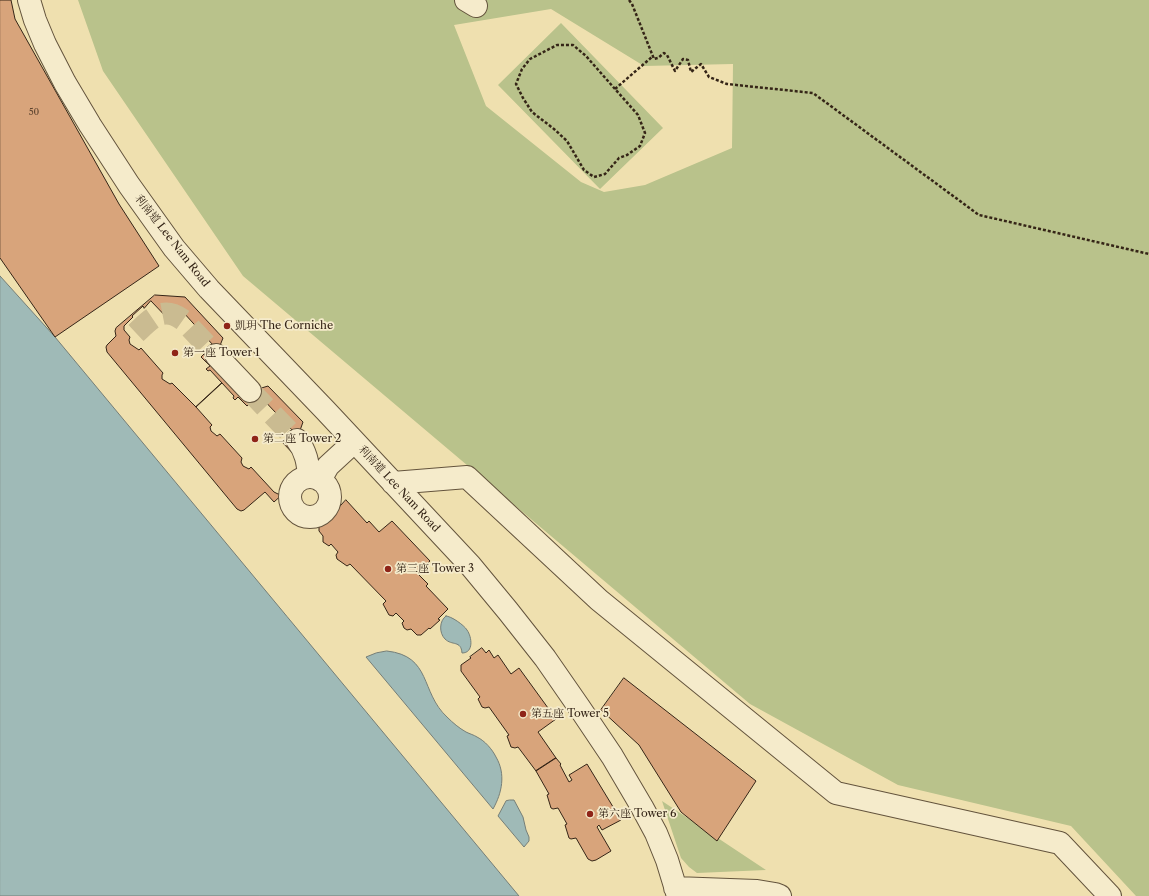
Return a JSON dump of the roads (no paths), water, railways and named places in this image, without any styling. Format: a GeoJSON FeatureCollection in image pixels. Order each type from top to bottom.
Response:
{"type":"FeatureCollection","features":[{"type":"Feature","properties":{"kind":"street","name":"利南道 Lee Nam Road"},"geometry":{"type":"LineString","coordinates":[[29,0],[37,26],[65,82],[94,131],[146,210],[174,248],[209,289],[470,565],[545,658],[612,756],[642,807],[656,833],[667,860],[677,892]]}},
{"type":"Feature","properties":{"kind":"street"},"geometry":{"type":"LineString","coordinates":[[216,355],[250,391]]}},
{"type":"Feature","properties":{"kind":"street"},"geometry":{"type":"LineString","coordinates":[[296,440],[304,452],[314,478],[354,442]]}},
{"type":"Feature","properties":{"kind":"street"},"geometry":{"type":"LineString","coordinates":[[393,483],[466,478],[599,600],[836,793],[1060,843],[1110,896]]}},
{"type":"Feature","properties":{"kind":"street"},"geometry":{"type":"LineString","coordinates":[[677,892],[757,891],[780,896]]}},
{"type":"Feature","properties":{"kind":"water"},"geometry":{"type":"Polygon","coordinates":[[[0,276],[55,337],[519,896],[0,896],[0,276]]]}},
{"type":"Feature","properties":{"kind":"water"},"geometry":{"type":"Polygon","coordinates":[[[446,616],[451,617],[460,623],[469,633],[471,644],[469,650],[466,652],[462,653],[460,646],[448,641],[443,636],[441,624],[446,616]]]}},
{"type":"Feature","properties":{"kind":"water"},"geometry":{"type":"Polygon","coordinates":[[[387,651],[401,654],[412,660],[419,667],[433,697],[447,717],[461,729],[483,741],[492,751],[499,763],[502,777],[501,790],[493,809],[366,657],[387,651]]]}},
{"type":"Feature","properties":{"kind":"water"},"geometry":{"type":"Polygon","coordinates":[[[514,800],[523,817],[529,837],[529,841],[524,847],[498,816],[506,801],[514,800]]]}},
{"type":"Feature","properties":{"kind":"tunnel"},"geometry":{"type":"LineString","coordinates":[[136,333],[157,316],[169,314],[183,320],[216,355]]}},
{"type":"Feature","properties":{"kind":"tunnel"},"geometry":{"type":"LineString","coordinates":[[250,391],[297,440]]}},
{"type":"Feature","properties":{"kind":"place","name":"凱玥 The Corniche"},"geometry":{"type":"Point","coordinates":[227,326]}},
{"type":"Feature","properties":{"kind":"place","name":"第一座 Tower 1"},"geometry":{"type":"Point","coordinates":[175,353]}},
{"type":"Feature","properties":{"kind":"place","name":"第二座 Tower 2"},"geometry":{"type":"Point","coordinates":[255,439]}},
{"type":"Feature","properties":{"kind":"place","name":"第三座 Tower 3"},"geometry":{"type":"Point","coordinates":[388,569]}},
{"type":"Feature","properties":{"kind":"place","name":"第五座 Tower 5"},"geometry":{"type":"Point","coordinates":[523,714]}},
{"type":"Feature","properties":{"kind":"place","name":"第六座 Tower 6"},"geometry":{"type":"Point","coordinates":[590,814]}}]}
